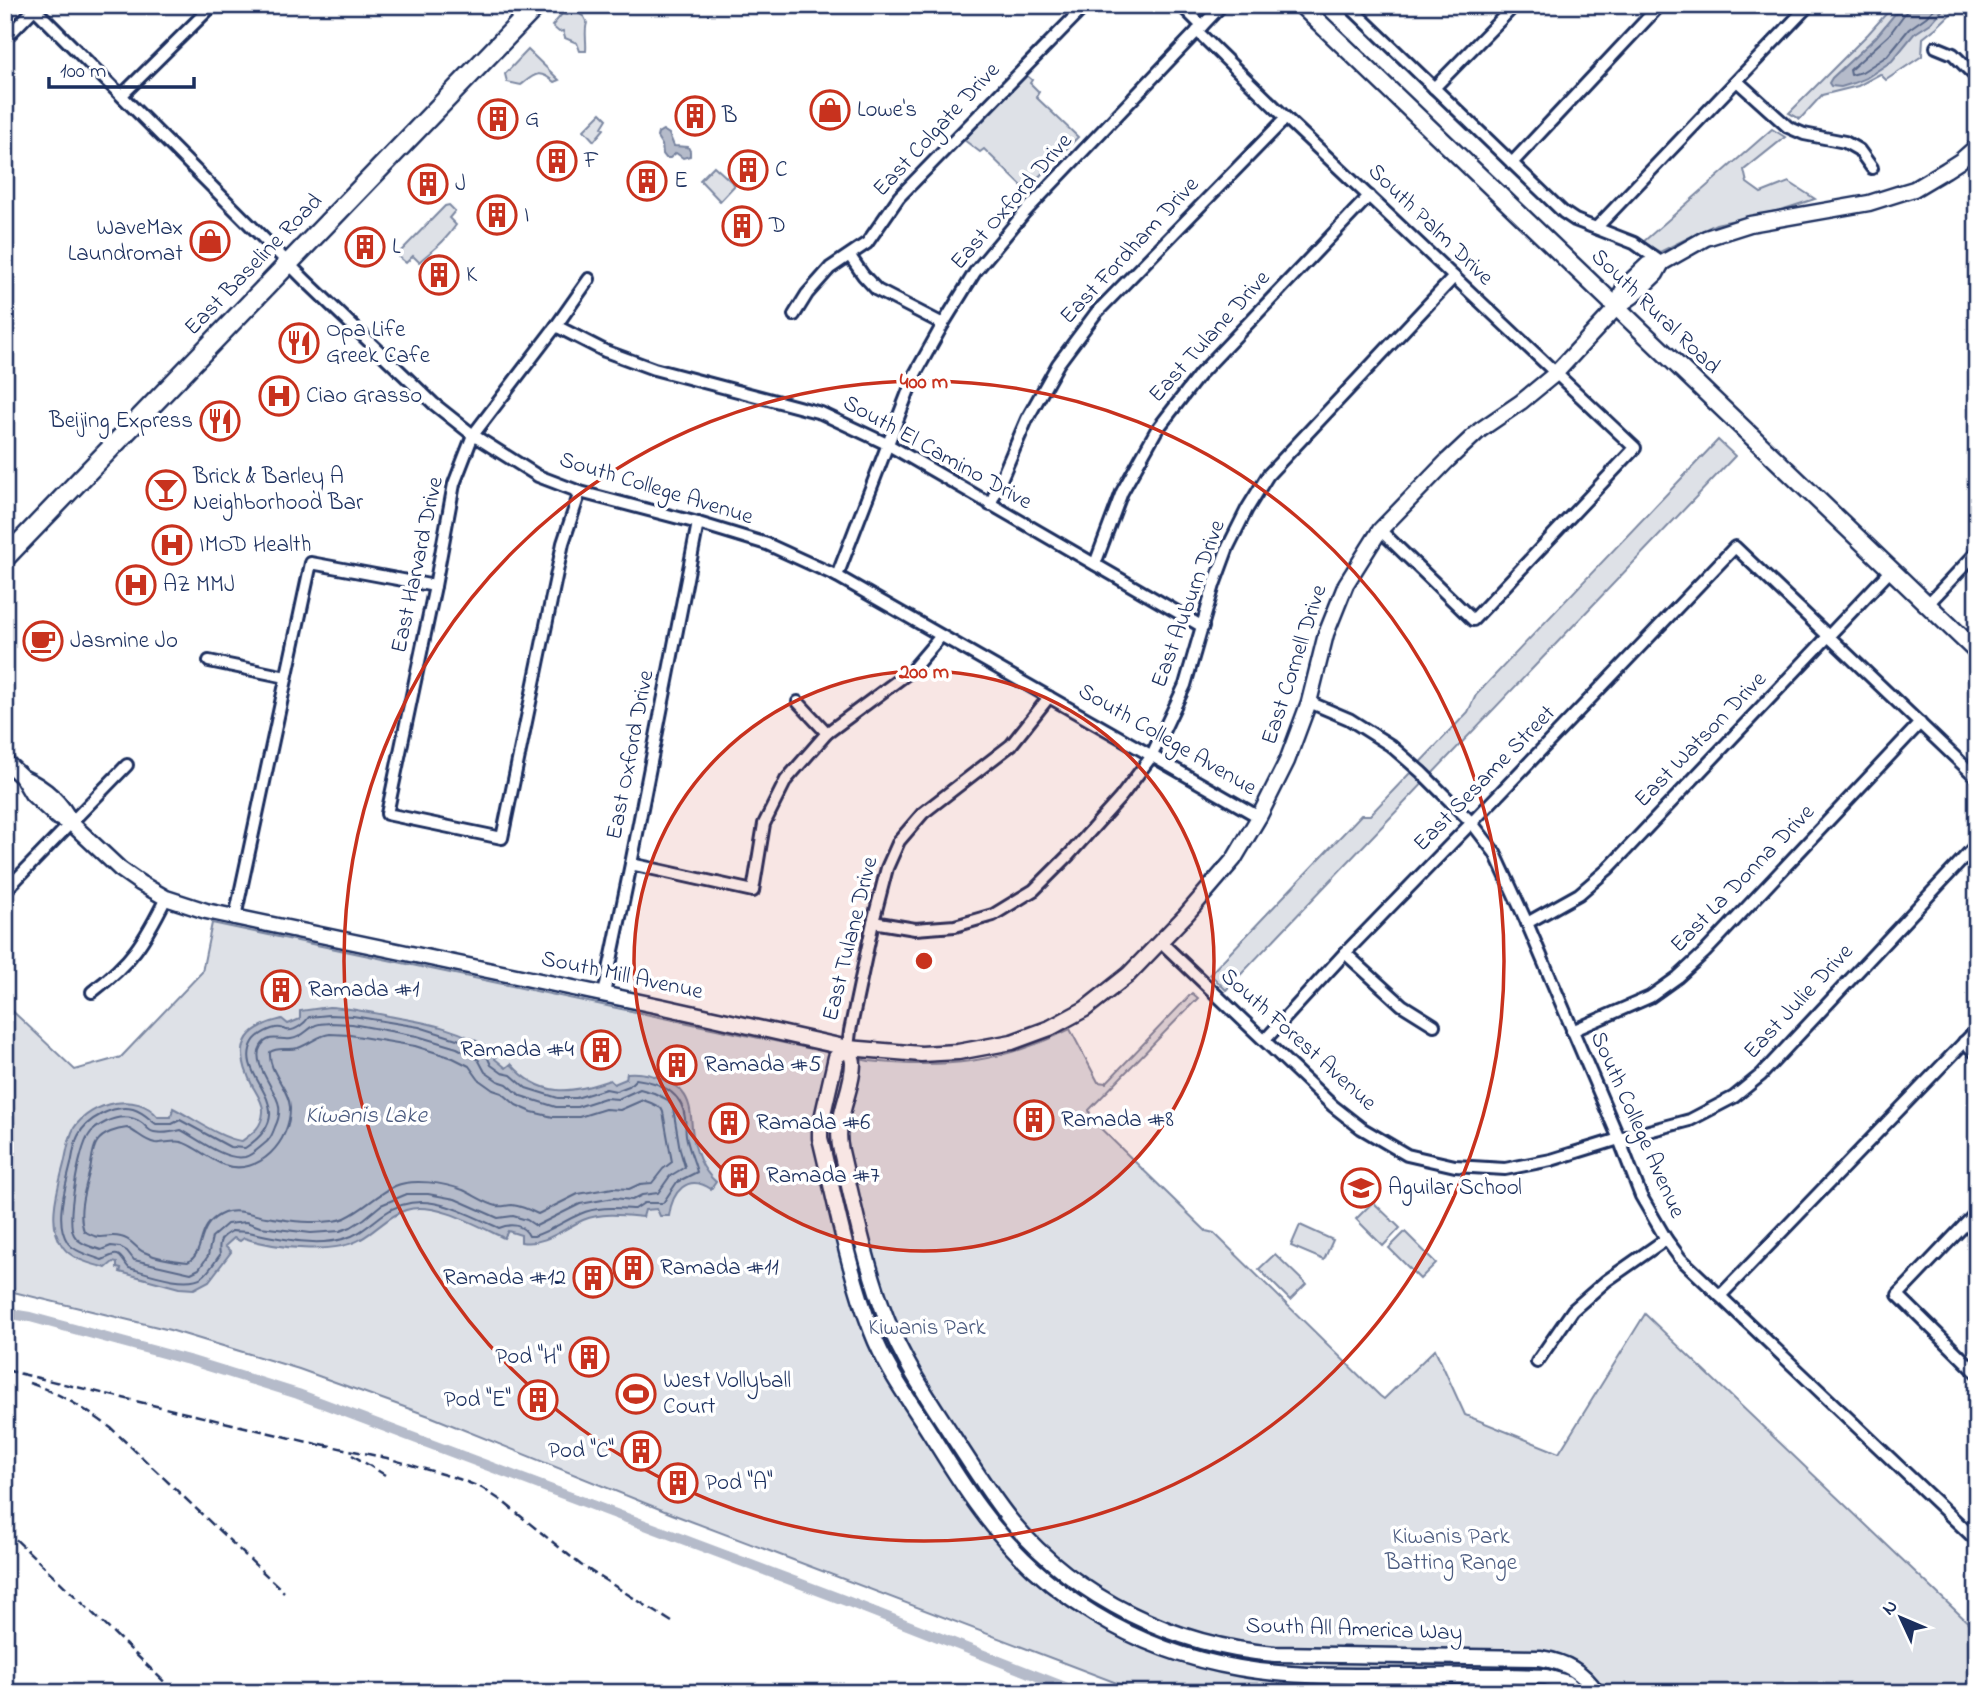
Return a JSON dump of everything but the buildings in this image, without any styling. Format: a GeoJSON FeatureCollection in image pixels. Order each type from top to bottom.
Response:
{"type":"FeatureCollection","features":[{"type":"Feature","properties":{"kind":"main road","name":"East Baseline Road"},"geometry":{"type":"LineString","coordinates":[[5,558],[537,5]]}},
{"type":"Feature","properties":{"kind":"main road","name":"South Rural Road"},"geometry":{"type":"LineString","coordinates":[[1301,5],[1977,652]]}},
{"type":"Feature","properties":{"kind":"street"},"geometry":{"type":"LineString","coordinates":[[122,95],[212,5]]}},
{"type":"Feature","properties":{"kind":"street","name":"East Colgate Drive"},"geometry":{"type":"LineString","coordinates":[[794,315],[807,293],[830,268],[867,243],[899,197],[1086,5]]}},
{"type":"Feature","properties":{"kind":"street","name":"South Palm Drive"},"geometry":{"type":"LineString","coordinates":[[1181,5],[1199,28],[1286,118],[1635,448],[1473,620],[1380,530]]}},
{"type":"Feature","properties":{"kind":"street","name":"East Oxford Drive"},"geometry":{"type":"LineString","coordinates":[[837,576],[915,374],[975,272],[1025,212],[1222,5]]}},
{"type":"Feature","properties":{"kind":"street"},"geometry":{"type":"LineString","coordinates":[[1348,5],[1563,212],[1575,220],[1634,243],[1662,263]]}},
{"type":"Feature","properties":{"kind":"street"},"geometry":{"type":"LineString","coordinates":[[1358,15],[1367,5]]}},
{"type":"Feature","properties":{"kind":"street"},"geometry":{"type":"LineString","coordinates":[[1434,88],[1515,5]]}},
{"type":"Feature","properties":{"kind":"street"},"geometry":{"type":"LineString","coordinates":[[1511,163],[1660,5]]}},
{"type":"Feature","properties":{"kind":"street"},"geometry":{"type":"LineString","coordinates":[[1596,228],[1808,5]]}},
{"type":"Feature","properties":{"kind":"street"},"geometry":{"type":"LineString","coordinates":[[5,39],[35,6]]}},
{"type":"Feature","properties":{"kind":"street","name":"South College Avenue"},"geometry":{"type":"LineString","coordinates":[[35,6],[289,264],[434,404],[473,435],[524,468],[580,492],[766,544],[837,576],[1259,817]]}},
{"type":"Feature","properties":{"kind":"street"},"geometry":{"type":"LineString","coordinates":[[1936,47],[1952,54],[1977,78]]}},
{"type":"Feature","properties":{"kind":"street"},"geometry":{"type":"LineString","coordinates":[[1737,81],[1788,127],[1804,134],[1845,142],[1859,150],[1872,168]]}},
{"type":"Feature","properties":{"kind":"street","name":"East Fordham Drive"},"geometry":{"type":"LineString","coordinates":[[990,505],[1027,419],[1058,364],[1096,313],[1286,118]]}},
{"type":"Feature","properties":{"kind":"street","name":"East Cornell Drive"},"geometry":{"type":"LineString","coordinates":[[1161,942],[1234,859],[1259,817],[1287,761],[1308,702],[1326,634],[1346,584],[1380,530],[1480,430],[1555,374],[1617,307],[1624,287],[1647,265],[1662,263],[1694,244],[1725,231],[1869,203],[1914,189],[1960,161],[1977,146]]}},
{"type":"Feature","properties":{"kind":"street","name":"East Tulane Drive"},"geometry":{"type":"LineString","coordinates":[[1096,564],[1122,492],[1156,430],[1200,374],[1369,196]]}},
{"type":"Feature","properties":{"kind":"street"},"geometry":{"type":"LineString","coordinates":[[850,256],[877,290],[943,324]]}},
{"type":"Feature","properties":{"kind":"street","name":"East Auburn Drive"},"geometry":{"type":"LineString","coordinates":[[873,922],[915,929],[955,926],[993,915],[1034,890],[1069,855],[1152,757],[1185,685],[1228,547],[1268,475],[1454,278]]}},
{"type":"Feature","properties":{"kind":"street","name":"East Harvard Drive"},"geometry":{"type":"LineString","coordinates":[[580,492],[563,543],[502,838],[387,814],[454,484],[473,435],[589,279]]}},
{"type":"Feature","properties":{"kind":"street","name":"South El Camino Drive"},"geometry":{"type":"LineString","coordinates":[[556,326],[605,351],[654,369],[821,413],[887,444],[1203,626]]}},
{"type":"Feature","properties":{"kind":"street","name":"East Oxford Drive"},"geometry":{"type":"LineString","coordinates":[[604,995],[698,523]]}},
{"type":"Feature","properties":{"kind":"street","name":"East Sesame Street"},"geometry":{"type":"LineString","coordinates":[[1265,1040],[1345,953],[1735,547],[1829,636]]}},
{"type":"Feature","properties":{"kind":"street"},"geometry":{"type":"LineString","coordinates":[[1927,605],[1977,552]]}},
{"type":"Feature","properties":{"kind":"street"},"geometry":{"type":"LineString","coordinates":[[234,917],[311,563],[435,586]]}},
{"type":"Feature","properties":{"kind":"street","name":"East Watson Drive"},"geometry":{"type":"LineString","coordinates":[[1527,923],[1579,894],[1608,869],[1891,569]]}},
{"type":"Feature","properties":{"kind":"street"},"geometry":{"type":"LineString","coordinates":[[631,864],[753,891],[764,824],[786,780],[827,733],[912,670],[941,636]]}},
{"type":"Feature","properties":{"kind":"street"},"geometry":{"type":"LineString","coordinates":[[1829,636],[1977,778]]}},
{"type":"Feature","properties":{"kind":"street"},"geometry":{"type":"LineString","coordinates":[[209,661],[286,677]]}},
{"type":"Feature","properties":{"kind":"street","name":"East Tulane Drive"},"geometry":{"type":"LineString","coordinates":[[848,1048],[849,1031],[873,922],[887,868],[899,841],[923,813],[1011,745],[1049,696]]}},
{"type":"Feature","properties":{"kind":"street"},"geometry":{"type":"LineString","coordinates":[[798,702],[827,733]]}},
{"type":"Feature","properties":{"kind":"street","name":"South College Avenue"},"geometry":{"type":"LineString","coordinates":[[1308,702],[1349,719],[1390,745],[1472,823],[1494,853],[1527,923],[1641,1196],[1666,1239],[1681,1258],[1977,1541]]}},
{"type":"Feature","properties":{"kind":"street","name":"East La Donna Drive"},"geometry":{"type":"LineString","coordinates":[[1573,1031],[1650,997],[1687,968],[1920,723]]}},
{"type":"Feature","properties":{"kind":"street","name":"South Mill Avenue"},"geometry":{"type":"LineString","coordinates":[[5,761],[22,777],[32,794],[57,817],[71,823],[120,869],[166,898],[234,917],[848,1048],[937,1054],[1012,1042],[1049,1028],[1085,1009],[1122,980],[1161,942]]}},
{"type":"Feature","properties":{"kind":"street"},"geometry":{"type":"LineString","coordinates":[[5,891],[127,765]]}},
{"type":"Feature","properties":{"kind":"street","name":"East Julie Drive"},"geometry":{"type":"LineString","coordinates":[[1619,1139],[1690,1120],[1734,1097],[1761,1075],[1977,844]]}},
{"type":"Feature","properties":{"kind":"street"},"geometry":{"type":"LineString","coordinates":[[92,992],[128,961],[147,936],[166,898]]}},
{"type":"Feature","properties":{"kind":"street","name":"South Forest Avenue"},"geometry":{"type":"LineString","coordinates":[[1161,942],[1333,1106],[1361,1128],[1407,1155],[1455,1166],[1505,1169],[1551,1160],[1619,1139]]}},
{"type":"Feature","properties":{"kind":"street"},"geometry":{"type":"LineString","coordinates":[[1345,953],[1402,1005],[1434,1025]]}},
{"type":"Feature","properties":{"kind":"street"},"geometry":{"type":"LineString","coordinates":[[1720,1296],[1977,1029]]}},
{"type":"Feature","properties":{"kind":"street"},"geometry":{"type":"LineString","coordinates":[[1964,1042],[1977,1054]]}},
{"type":"Feature","properties":{"kind":"street","name":"South All America Way"},"geometry":{"type":"LineString","coordinates":[[1578,1693],[1567,1684],[1546,1677],[1358,1676],[1267,1672],[1187,1657],[1128,1634],[1077,1605],[1030,1567],[980,1509],[900,1386],[870,1327],[854,1278],[820,1138],[820,1126],[836,1057],[848,1048],[853,1061],[839,1124],[840,1147],[871,1271],[887,1320],[911,1370],[1003,1510],[1027,1538],[1073,1579],[1130,1614],[1170,1631],[1243,1651],[1275,1654],[1540,1658],[1574,1668],[1597,1693]]}},
{"type":"Feature","properties":{"kind":"street"},"geometry":{"type":"LineString","coordinates":[[830,1085],[848,1089]]}},
{"type":"Feature","properties":{"kind":"street"},"geometry":{"type":"LineString","coordinates":[[1977,1212],[1898,1295],[1977,1373]]}},
{"type":"Feature","properties":{"kind":"street"},"geometry":{"type":"LineString","coordinates":[[1536,1362],[1573,1310],[1606,1281],[1666,1239]]}},
{"type":"Feature","properties":{"kind":"street"},"geometry":{"type":"LineString","coordinates":[[870,1327],[887,1320]]}},
{"type":"Feature","properties":{"kind":"street"},"geometry":{"type":"LineString","coordinates":[[1358,1676],[1359,1655]]}},
{"type":"Feature","properties":{"kind":"green space"},"geometry":{"type":"Polygon","coordinates":[[[1894,5],[1960,5],[1923,38],[1922,56],[1886,80],[1880,74],[1858,86],[1822,95],[1800,119],[1789,113],[1868,34],[1894,5]]]}},
{"type":"Feature","properties":{"kind":"green space"},"geometry":{"type":"Polygon","coordinates":[[[574,10],[584,17],[587,23],[586,51],[580,51],[577,43],[565,38],[563,31],[559,32],[552,26],[562,14],[567,15],[574,10]]]}},
{"type":"Feature","properties":{"kind":"green space"},"geometry":{"type":"Polygon","coordinates":[[[528,50],[559,80],[554,82],[537,74],[521,85],[507,82],[505,74],[528,50]]]}},
{"type":"Feature","properties":{"kind":"green space"},"geometry":{"type":"Polygon","coordinates":[[[1026,75],[1039,92],[1036,97],[1078,137],[1026,190],[984,149],[980,152],[964,140],[1026,75]]]}},
{"type":"Feature","properties":{"kind":"green space"},"geometry":{"type":"Polygon","coordinates":[[[601,113],[607,119],[602,127],[604,129],[594,141],[584,130],[601,113]]]}},
{"type":"Feature","properties":{"kind":"green space"},"geometry":{"type":"Polygon","coordinates":[[[1772,129],[1785,137],[1744,170],[1747,183],[1761,193],[1789,182],[1815,199],[1781,210],[1716,224],[1660,252],[1643,242],[1772,129]]]}},
{"type":"Feature","properties":{"kind":"green space"},"geometry":{"type":"Polygon","coordinates":[[[714,166],[735,185],[720,201],[700,180],[714,166]]]}},
{"type":"Feature","properties":{"kind":"green space"},"geometry":{"type":"Polygon","coordinates":[[[449,205],[455,211],[449,218],[456,225],[439,245],[419,262],[413,256],[406,263],[399,257],[400,252],[449,205]]]}},
{"type":"Feature","properties":{"kind":"green space"},"geometry":{"type":"Polygon","coordinates":[[[1718,440],[1735,456],[1226,990],[1210,974],[1361,815],[1370,815],[1468,712],[1476,695],[1718,440]]]}},
{"type":"Feature","properties":{"kind":"green space","name":"Kiwanis Park"},"geometry":{"type":"Polygon","coordinates":[[[212,923],[869,1061],[922,1064],[972,1061],[1020,1049],[1070,1029],[1098,1082],[1106,1083],[1192,993],[1198,998],[1089,1110],[1092,1120],[1206,1231],[1214,1233],[1380,1396],[1384,1399],[1435,1349],[1465,1415],[1559,1453],[1645,1314],[1977,1631],[1977,1693],[1143,1693],[672,1514],[432,1417],[299,1369],[170,1330],[5,1290],[5,1004],[75,1070],[121,1057],[202,972],[212,923]]]}},
{"type":"Feature","properties":{"kind":"green space"},"geometry":{"type":"Polygon","coordinates":[[[1373,1202],[1400,1228],[1383,1246],[1356,1219],[1373,1202]]]}},
{"type":"Feature","properties":{"kind":"green space"},"geometry":{"type":"Polygon","coordinates":[[[1300,1225],[1333,1240],[1324,1260],[1291,1246],[1300,1225]]]}},
{"type":"Feature","properties":{"kind":"green space"},"geometry":{"type":"Polygon","coordinates":[[[1405,1232],[1436,1263],[1420,1279],[1389,1248],[1405,1232]]]}},
{"type":"Feature","properties":{"kind":"green space"},"geometry":{"type":"Polygon","coordinates":[[[1275,1254],[1306,1284],[1290,1300],[1259,1269],[1275,1254]]]}},
{"type":"Feature","properties":{"kind":"water"},"geometry":{"type":"Polygon","coordinates":[[[1904,5],[1947,5],[1931,23],[1914,34],[1892,61],[1854,83],[1841,87],[1831,86],[1829,83],[1832,78],[1876,37],[1904,5]]]}},
{"type":"Feature","properties":{"kind":"water"},"geometry":{"type":"Polygon","coordinates":[[[663,130],[669,134],[674,146],[688,147],[690,156],[683,158],[676,153],[666,158],[657,137],[663,130]]]}},
{"type":"Feature","properties":{"kind":"water","name":"Kiwanis Lake"},"geometry":{"type":"Polygon","coordinates":[[[329,1007],[359,1010],[445,1028],[484,1045],[497,1053],[495,1059],[506,1068],[511,1064],[522,1075],[545,1088],[569,1090],[610,1080],[614,1084],[626,1079],[627,1073],[659,1078],[676,1086],[685,1096],[702,1164],[716,1182],[711,1189],[695,1183],[682,1188],[673,1199],[669,1216],[660,1216],[657,1209],[645,1210],[643,1217],[598,1216],[583,1220],[538,1242],[521,1242],[521,1235],[508,1231],[504,1238],[456,1216],[417,1208],[400,1212],[361,1239],[336,1247],[287,1247],[234,1238],[225,1246],[231,1252],[209,1281],[194,1289],[179,1288],[120,1272],[117,1263],[113,1262],[106,1268],[95,1265],[77,1258],[63,1247],[55,1228],[55,1206],[70,1137],[82,1119],[103,1106],[115,1103],[139,1104],[158,1117],[171,1117],[173,1108],[216,1132],[242,1141],[259,1126],[263,1112],[244,1061],[247,1038],[253,1031],[267,1024],[282,1019],[288,1024],[300,1019],[300,1011],[329,1007]]]}},
{"type":"Feature","properties":{"kind":"waterway"},"geometry":{"type":"LineString","coordinates":[[5,1313],[30,1317],[192,1361],[298,1394],[849,1602],[1080,1693]]}},
{"type":"Feature","properties":{"kind":"railway"},"geometry":{"type":"LineString","coordinates":[[5,1370],[329,1447]]}},
{"type":"Feature","properties":{"kind":"railway"},"geometry":{"type":"LineString","coordinates":[[29,1383],[72,1402],[111,1428],[284,1592]]}},
{"type":"Feature","properties":{"kind":"railway"},"geometry":{"type":"LineString","coordinates":[[321,1444],[387,1458],[482,1488],[581,1565],[672,1622]]}},
{"type":"Feature","properties":{"kind":"railway"},"geometry":{"type":"LineString","coordinates":[[352,1455],[385,1475]]}},
{"type":"Feature","properties":{"kind":"railway"},"geometry":{"type":"LineString","coordinates":[[5,1529],[176,1693]]}},
{"type":"Feature","properties":{"kind":"place","name":"Lowe's"},"geometry":{"type":"Point","coordinates":[830,110]}},
{"type":"Feature","properties":{"kind":"place","name":"B"},"geometry":{"type":"Point","coordinates":[695,116]}},
{"type":"Feature","properties":{"kind":"place","name":"G"},"geometry":{"type":"Point","coordinates":[498,119]}},
{"type":"Feature","properties":{"kind":"place","name":"F"},"geometry":{"type":"Point","coordinates":[557,161]}},
{"type":"Feature","properties":{"kind":"place","name":"C"},"geometry":{"type":"Point","coordinates":[748,170]}},
{"type":"Feature","properties":{"kind":"place","name":"E"},"geometry":{"type":"Point","coordinates":[647,181]}},
{"type":"Feature","properties":{"kind":"place","name":"J"},"geometry":{"type":"Point","coordinates":[428,184]}},
{"type":"Feature","properties":{"kind":"place","name":"I"},"geometry":{"type":"Point","coordinates":[497,215]}},
{"type":"Feature","properties":{"kind":"place","name":"D"},"geometry":{"type":"Point","coordinates":[742,226]}},
{"type":"Feature","properties":{"kind":"place","name":"WaveMax Laundromat"},"geometry":{"type":"Point","coordinates":[210,241]}},
{"type":"Feature","properties":{"kind":"place","name":"L"},"geometry":{"type":"Point","coordinates":[365,247]}},
{"type":"Feature","properties":{"kind":"place","name":"K"},"geometry":{"type":"Point","coordinates":[439,275]}},
{"type":"Feature","properties":{"kind":"place","name":"Opa Life Greek Cafe"},"geometry":{"type":"Point","coordinates":[299,343]}},
{"type":"Feature","properties":{"kind":"place","name":"Ciao Grasso"},"geometry":{"type":"Point","coordinates":[279,396]}},
{"type":"Feature","properties":{"kind":"place","name":"Beijing Express"},"geometry":{"type":"Point","coordinates":[220,421]}},
{"type":"Feature","properties":{"kind":"place","name":"Brick & Barley A Neighborhood Bar"},"geometry":{"type":"Point","coordinates":[166,490]}},
{"type":"Feature","properties":{"kind":"place","name":"IMOD Health"},"geometry":{"type":"Point","coordinates":[172,545]}},
{"type":"Feature","properties":{"kind":"place","name":"AZ MMJ"},"geometry":{"type":"Point","coordinates":[136,585]}},
{"type":"Feature","properties":{"kind":"place","name":"Jasmine Jo"},"geometry":{"type":"Point","coordinates":[43,641]}},
{"type":"Feature","properties":{"kind":"place","name":"Ramada #1"},"geometry":{"type":"Point","coordinates":[281,990]}},
{"type":"Feature","properties":{"kind":"place","name":"Ramada #4"},"geometry":{"type":"Point","coordinates":[601,1050]}},
{"type":"Feature","properties":{"kind":"place","name":"Ramada #5"},"geometry":{"type":"Point","coordinates":[677,1065]}},
{"type":"Feature","properties":{"kind":"place","name":"Ramada #8"},"geometry":{"type":"Point","coordinates":[1034,1120]}},
{"type":"Feature","properties":{"kind":"place","name":"Ramada #6"},"geometry":{"type":"Point","coordinates":[729,1123]}},
{"type":"Feature","properties":{"kind":"place","name":"Ramada #7"},"geometry":{"type":"Point","coordinates":[739,1176]}},
{"type":"Feature","properties":{"kind":"place","name":"Aguilar School"},"geometry":{"type":"Point","coordinates":[1361,1188]}},
{"type":"Feature","properties":{"kind":"place","name":"Ramada #11"},"geometry":{"type":"Point","coordinates":[633,1268]}},
{"type":"Feature","properties":{"kind":"place","name":"Ramada #12"},"geometry":{"type":"Point","coordinates":[593,1278]}},
{"type":"Feature","properties":{"kind":"place","name":"Pod \"H\""},"geometry":{"type":"Point","coordinates":[589,1357]}},
{"type":"Feature","properties":{"kind":"place","name":"West Vollyball Court"},"geometry":{"type":"Point","coordinates":[636,1394]}},
{"type":"Feature","properties":{"kind":"place","name":"Pod \"E\""},"geometry":{"type":"Point","coordinates":[538,1400]}},
{"type":"Feature","properties":{"kind":"place","name":"Pod \"C\""},"geometry":{"type":"Point","coordinates":[641,1451]}},
{"type":"Feature","properties":{"kind":"place","name":"Pod \"A\""},"geometry":{"type":"Point","coordinates":[678,1483]}},
{"type":"Feature","properties":{"kind":"park label","name":"Kiwanis Park Batting Range"},"geometry":{"type":"Point","coordinates":[1451,1550]}}]}
